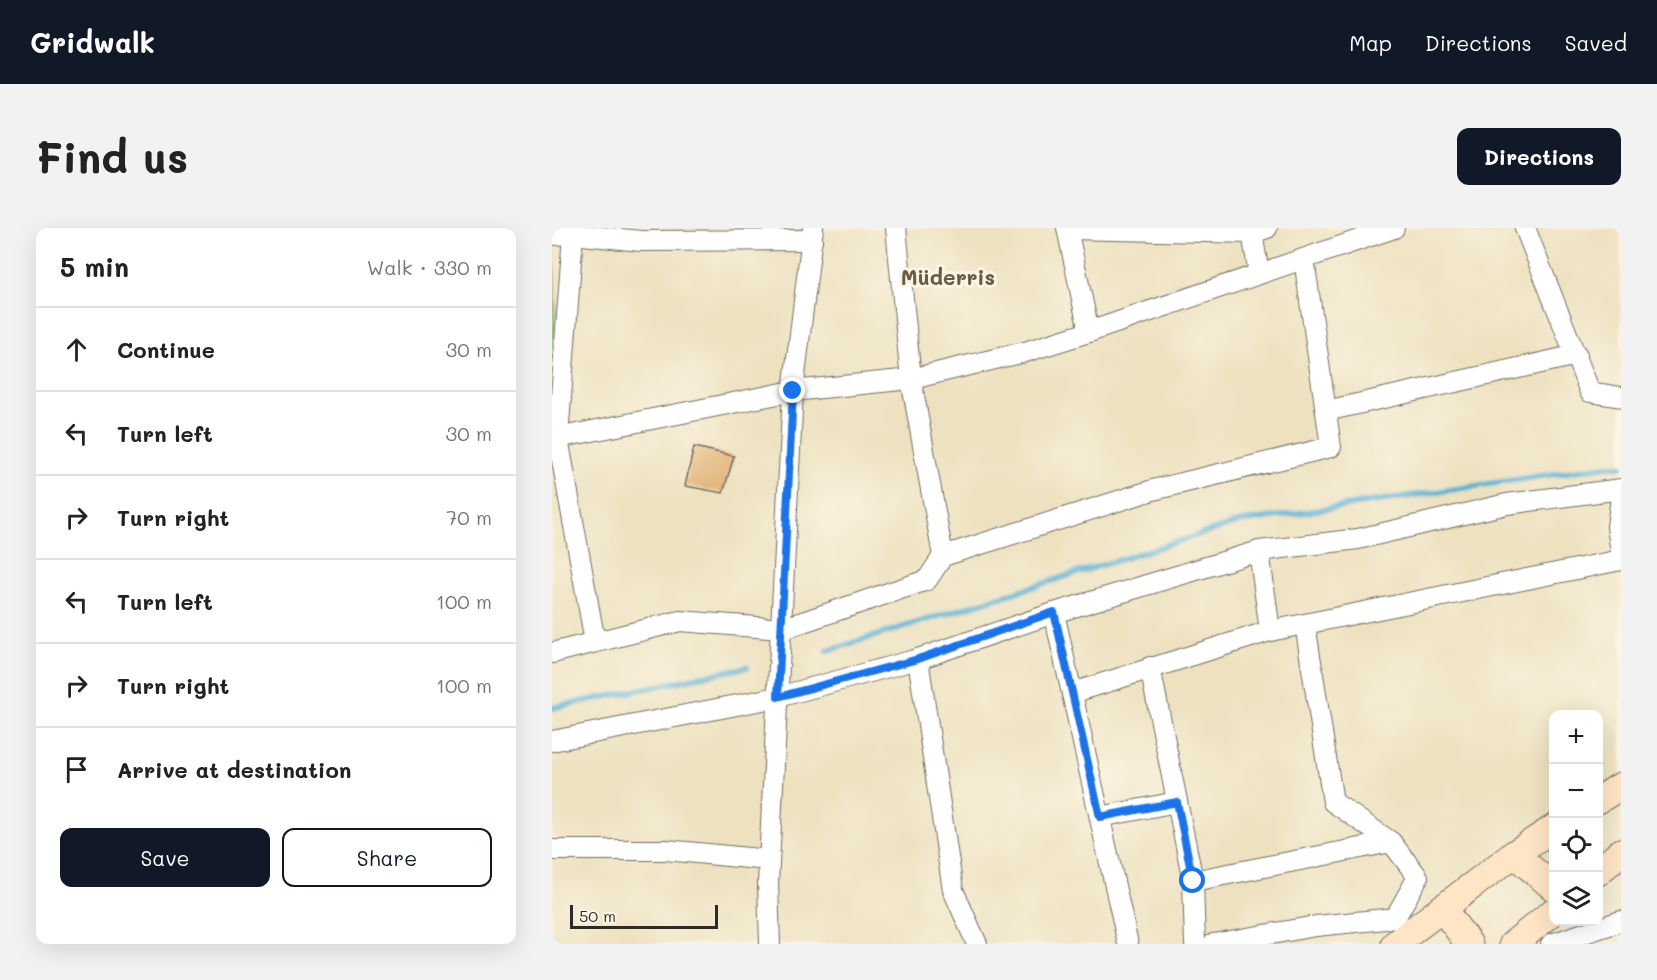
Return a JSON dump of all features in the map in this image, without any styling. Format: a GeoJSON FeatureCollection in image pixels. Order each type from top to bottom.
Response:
{"type":"FeatureCollection","features":[{"type":"Feature","properties":{"kind":"main road"},"geometry":{"type":"LineString","coordinates":[[1603,797],[1621,786]]}},
{"type":"Feature","properties":{"kind":"main road"},"geometry":{"type":"LineString","coordinates":[[1395,944],[1514,854],[1549,831]]}},
{"type":"Feature","properties":{"kind":"main road"},"geometry":{"type":"LineString","coordinates":[[1603,868],[1621,852]]}},
{"type":"Feature","properties":{"kind":"main road"},"geometry":{"type":"LineString","coordinates":[[1514,854],[1549,884]]}},
{"type":"Feature","properties":{"kind":"main road"},"geometry":{"type":"LineString","coordinates":[[1442,908],[1469,944]]}},
{"type":"Feature","properties":{"kind":"main road"},"geometry":{"type":"LineString","coordinates":[[1513,944],[1549,915]]}},
{"type":"Feature","properties":{"kind":"street"},"geometry":{"type":"LineString","coordinates":[[896,228],[911,379],[943,556]]}},
{"type":"Feature","properties":{"kind":"street"},"geometry":{"type":"LineString","coordinates":[[555,439],[793,391],[911,379],[1024,352],[1394,228]]}},
{"type":"Feature","properties":{"kind":"street"},"geometry":{"type":"LineString","coordinates":[[1089,332],[1067,229],[1259,231],[1259,274]]}},
{"type":"Feature","properties":{"kind":"street"},"geometry":{"type":"LineString","coordinates":[[1530,229],[1590,392],[1621,397]]}},
{"type":"Feature","properties":{"kind":"street"},"geometry":{"type":"LineString","coordinates":[[573,234],[555,439],[595,642]]}},
{"type":"Feature","properties":{"kind":"street"},"geometry":{"type":"LineString","coordinates":[[552,235],[812,234],[793,391],[768,884],[770,944]]}},
{"type":"Feature","properties":{"kind":"street"},"geometry":{"type":"LineString","coordinates":[[552,653],[680,621],[782,629],[927,580],[943,556],[1153,490],[1331,447],[1304,259]]}},
{"type":"Feature","properties":{"kind":"street"},"geometry":{"type":"LineString","coordinates":[[1326,411],[1577,355]]}},
{"type":"Feature","properties":{"kind":"street"},"geometry":{"type":"LineString","coordinates":[[552,741],[778,697],[918,659],[1054,612],[1259,551],[1358,539],[1507,504],[1621,489]]}},
{"type":"Feature","properties":{"kind":"street"},"geometry":{"type":"LineString","coordinates":[[1621,497],[1617,527],[1621,552]]}},
{"type":"Feature","properties":{"kind":"street"},"geometry":{"type":"LineString","coordinates":[[1259,551],[1270,631]]}},
{"type":"Feature","properties":{"kind":"street"},"geometry":{"type":"LineString","coordinates":[[1072,693],[1270,631],[1621,560]]}},
{"type":"Feature","properties":{"kind":"street"},"geometry":{"type":"LineString","coordinates":[[1054,612],[1128,944]]}},
{"type":"Feature","properties":{"kind":"street"},"geometry":{"type":"LineString","coordinates":[[1213,944],[1316,926],[1395,918],[1418,878],[1391,842],[1333,802],[1305,624]]}},
{"type":"Feature","properties":{"kind":"street"},"geometry":{"type":"LineString","coordinates":[[918,659],[952,890],[977,944]]}},
{"type":"Feature","properties":{"kind":"street"},"geometry":{"type":"LineString","coordinates":[[1150,667],[1193,881],[1195,944]]}},
{"type":"Feature","properties":{"kind":"street"},"geometry":{"type":"LineString","coordinates":[[1100,817],[1177,802]]}},
{"type":"Feature","properties":{"kind":"street"},"geometry":{"type":"LineString","coordinates":[[1193,881],[1391,842]]}},
{"type":"Feature","properties":{"kind":"street"},"geometry":{"type":"LineString","coordinates":[[552,850],[666,850],[769,860]]}},
{"type":"Feature","properties":{"kind":"street"},"geometry":{"type":"LineString","coordinates":[[1551,944],[1614,925]]}},
{"type":"Feature","properties":{"kind":"green space"},"geometry":{"type":"Polygon","coordinates":[[[552,261],[554,261],[557,356],[552,356],[552,261]]]}},
{"type":"Feature","properties":{"kind":"building"},"geometry":{"type":"Polygon","coordinates":[[[694,447],[734,456],[723,493],[685,486],[694,447]]]}},
{"type":"Feature","properties":{"kind":"waterway"},"geometry":{"type":"LineString","coordinates":[[827,651],[1240,522],[1607,466],[1621,466]]}},
{"type":"Feature","properties":{"kind":"waterway"},"geometry":{"type":"LineString","coordinates":[[552,708],[747,667]]}},
{"type":"Feature","properties":{"kind":"district","name":"Müderris"},"geometry":{"type":"Point","coordinates":[948,276]}},
{"type":"Feature","properties":{"kind":"route"},"geometry":{"type":"LineString","coordinates":[[793,391],[778,697],[918,659],[1054,612],[1100,817],[1177,802],[1193,881]]}}]}
